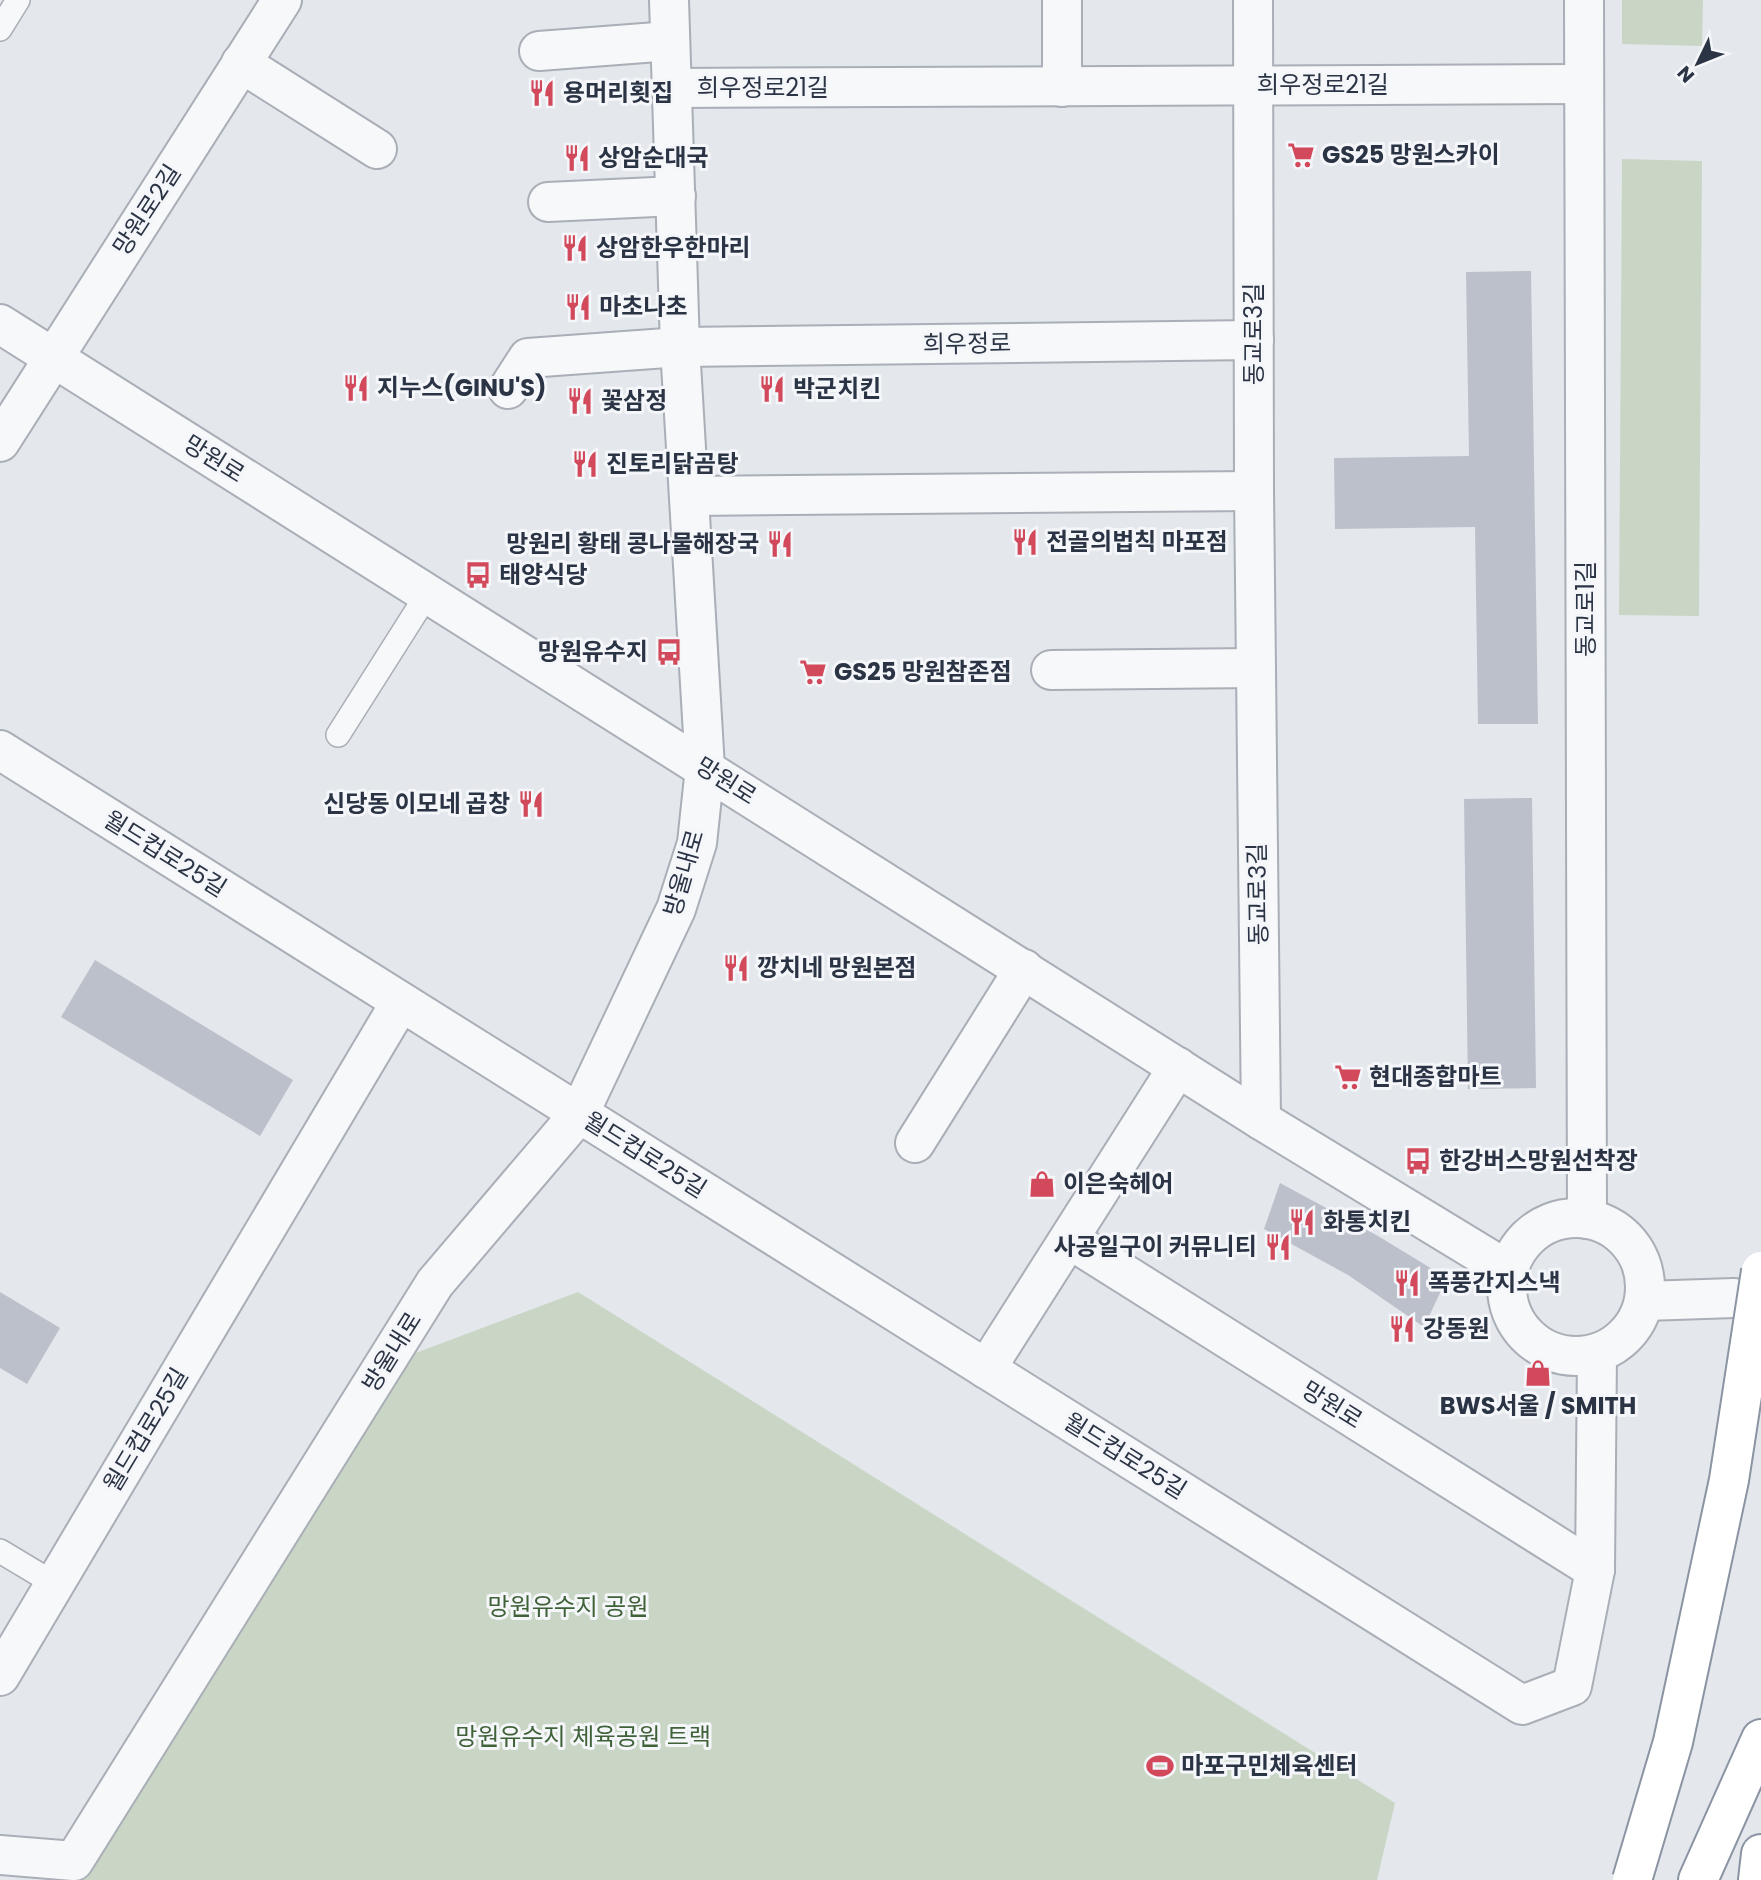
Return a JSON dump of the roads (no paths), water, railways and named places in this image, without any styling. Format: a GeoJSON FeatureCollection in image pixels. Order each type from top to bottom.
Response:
{"type":"FeatureCollection","features":[{"type":"Feature","properties":{"kind":"highway"},"geometry":{"type":"LineString","coordinates":[[1632,1880],[1672,1742],[1729,1480],[1761,1270]]}},
{"type":"Feature","properties":{"kind":"highway"},"geometry":{"type":"LineString","coordinates":[[1698,1880],[1761,1739]]}},
{"type":"Feature","properties":{"kind":"highway"},"geometry":{"type":"LineString","coordinates":[[1758,1880],[1761,1854]]}},
{"type":"Feature","properties":{"kind":"street","name":"망원로2길"},"geometry":{"type":"LineString","coordinates":[[0,442],[282,0]]}},
{"type":"Feature","properties":{"kind":"street"},"geometry":{"type":"LineString","coordinates":[[669,0],[680,347],[705,768]]}},
{"type":"Feature","properties":{"kind":"street"},"geometry":{"type":"LineString","coordinates":[[1062,0],[1062,87]]}},
{"type":"Feature","properties":{"kind":"street","name":"동교로3길"},"geometry":{"type":"LineString","coordinates":[[1253,0],[1254,491],[1261,1120]]}},
{"type":"Feature","properties":{"kind":"street","name":"동교로1길"},"geometry":{"type":"LineString","coordinates":[[1584,0],[1587,1219]]}},
{"type":"Feature","properties":{"kind":"street"},"geometry":{"type":"LineString","coordinates":[[539,51],[670,41]]}},
{"type":"Feature","properties":{"kind":"street"},"geometry":{"type":"LineString","coordinates":[[241,63],[377,149]]}},
{"type":"Feature","properties":{"kind":"street","name":"희우정로21길"},"geometry":{"type":"LineString","coordinates":[[673,88],[1584,84]]}},
{"type":"Feature","properties":{"kind":"street"},"geometry":{"type":"LineString","coordinates":[[548,202],[676,196]]}},
{"type":"Feature","properties":{"kind":"street","name":"망원로"},"geometry":{"type":"LineString","coordinates":[[0,324],[1178,1068],[1509,1270]]}},
{"type":"Feature","properties":{"kind":"street","name":"희우정로"},"geometry":{"type":"LineString","coordinates":[[508,389],[528,358],[680,347],[1254,340]]}},
{"type":"Feature","properties":{"kind":"street"},"geometry":{"type":"LineString","coordinates":[[690,496],[1254,491]]}},
{"type":"Feature","properties":{"kind":"street"},"geometry":{"type":"LineString","coordinates":[[1051,670],[1256,668]]}},
{"type":"Feature","properties":{"kind":"street","name":"월드컵로25길"},"geometry":{"type":"LineString","coordinates":[[0,750],[1522,1705],[1572,1686],[1595,1570],[1597,1354]]}},
{"type":"Feature","properties":{"kind":"street","name":"방울내로"},"geometry":{"type":"LineString","coordinates":[[0,1855],[74,1861],[435,1283],[579,1114],[676,909],[697,843],[705,768]]}},
{"type":"Feature","properties":{"kind":"street"},"geometry":{"type":"LineString","coordinates":[[915,1143],[1024,969]]}},
{"type":"Feature","properties":{"kind":"street","name":"월드컵로25길"},"geometry":{"type":"LineString","coordinates":[[0,1676],[400,1003]]}},
{"type":"Feature","properties":{"kind":"street"},"geometry":{"type":"LineString","coordinates":[[986,1369],[1178,1068]]}},
{"type":"Feature","properties":{"kind":"street"},"geometry":{"type":"LineString","coordinates":[[1587,1219],[1608,1225],[1627,1239],[1639,1257],[1645,1279],[1645,1301],[1629,1334],[1614,1346],[1597,1354],[1577,1357],[1556,1354],[1537,1345],[1522,1330],[1511,1312],[1507,1292],[1509,1270],[1517,1251],[1530,1235],[1557,1221],[1587,1219]]}},
{"type":"Feature","properties":{"kind":"street","name":"망원로"},"geometry":{"type":"LineString","coordinates":[[1069,1239],[1595,1570]]}},
{"type":"Feature","properties":{"kind":"street"},"geometry":{"type":"LineString","coordinates":[[1645,1301],[1734,1298]]}},
{"type":"Feature","properties":{"kind":"lane"},"geometry":{"type":"LineString","coordinates":[[0,29],[19,0]]}},
{"type":"Feature","properties":{"kind":"lane"},"geometry":{"type":"LineString","coordinates":[[338,735],[428,593]]}},
{"type":"Feature","properties":{"kind":"lane"},"geometry":{"type":"LineString","coordinates":[[0,1551],[55,1584]]}},
{"type":"Feature","properties":{"kind":"place","name":"용머리횟집"},"geometry":{"type":"Point","coordinates":[542,93]}},
{"type":"Feature","properties":{"kind":"place","name":"GS25 망원스카이"},"geometry":{"type":"Point","coordinates":[1301,155]}},
{"type":"Feature","properties":{"kind":"place","name":"상암순대국"},"geometry":{"type":"Point","coordinates":[577,158]}},
{"type":"Feature","properties":{"kind":"place","name":"상암한우한마리"},"geometry":{"type":"Point","coordinates":[575,248]}},
{"type":"Feature","properties":{"kind":"place","name":"마초나초"},"geometry":{"type":"Point","coordinates":[578,307]}},
{"type":"Feature","properties":{"kind":"place","name":"지누스(GINU'S)"},"geometry":{"type":"Point","coordinates":[356,388]}},
{"type":"Feature","properties":{"kind":"place","name":"박군치킨"},"geometry":{"type":"Point","coordinates":[772,389]}},
{"type":"Feature","properties":{"kind":"place","name":"꽃삼정"},"geometry":{"type":"Point","coordinates":[580,401]}},
{"type":"Feature","properties":{"kind":"place","name":"진토리닭곰탕"},"geometry":{"type":"Point","coordinates":[585,464]}},
{"type":"Feature","properties":{"kind":"place","name":"전골의법칙 마포점"},"geometry":{"type":"Point","coordinates":[1025,542]}},
{"type":"Feature","properties":{"kind":"place","name":"망원리 황태 콩나물해장국"},"geometry":{"type":"Point","coordinates":[780,544]}},
{"type":"Feature","properties":{"kind":"place","name":"태양식당"},"geometry":{"type":"Point","coordinates":[478,575]}},
{"type":"Feature","properties":{"kind":"place","name":"망원유수지"},"geometry":{"type":"Point","coordinates":[669,652]}},
{"type":"Feature","properties":{"kind":"place","name":"GS25 망원참존점"},"geometry":{"type":"Point","coordinates":[813,672]}},
{"type":"Feature","properties":{"kind":"place","name":"신당동 이모네 곱창"},"geometry":{"type":"Point","coordinates":[531,804]}},
{"type":"Feature","properties":{"kind":"place","name":"깡치네 망원본점"},"geometry":{"type":"Point","coordinates":[736,968]}},
{"type":"Feature","properties":{"kind":"place","name":"현대종합마트"},"geometry":{"type":"Point","coordinates":[1348,1077]}},
{"type":"Feature","properties":{"kind":"place","name":"한강버스망원선착장"},"geometry":{"type":"Point","coordinates":[1418,1161]}},
{"type":"Feature","properties":{"kind":"place","name":"이은숙헤어"},"geometry":{"type":"Point","coordinates":[1042,1184]}},
{"type":"Feature","properties":{"kind":"place","name":"화통치킨"},"geometry":{"type":"Point","coordinates":[1302,1222]}},
{"type":"Feature","properties":{"kind":"place","name":"사공일구이 커뮤니티"},"geometry":{"type":"Point","coordinates":[1278,1247]}},
{"type":"Feature","properties":{"kind":"place","name":"폭풍간지스낵"},"geometry":{"type":"Point","coordinates":[1407,1283]}},
{"type":"Feature","properties":{"kind":"place","name":"강동원"},"geometry":{"type":"Point","coordinates":[1402,1329]}},
{"type":"Feature","properties":{"kind":"place","name":"BWS서울 / SMITH"},"geometry":{"type":"Point","coordinates":[1538,1373]}},
{"type":"Feature","properties":{"kind":"place","name":"마포구민체육센터"},"geometry":{"type":"Point","coordinates":[1160,1766]}},
{"type":"Feature","properties":{"kind":"park label","name":"망원유수지 공원"},"geometry":{"type":"Point","coordinates":[568,1607]}},
{"type":"Feature","properties":{"kind":"park label","name":"망원유수지 체육공원 트랙"},"geometry":{"type":"Point","coordinates":[583,1737]}}]}
